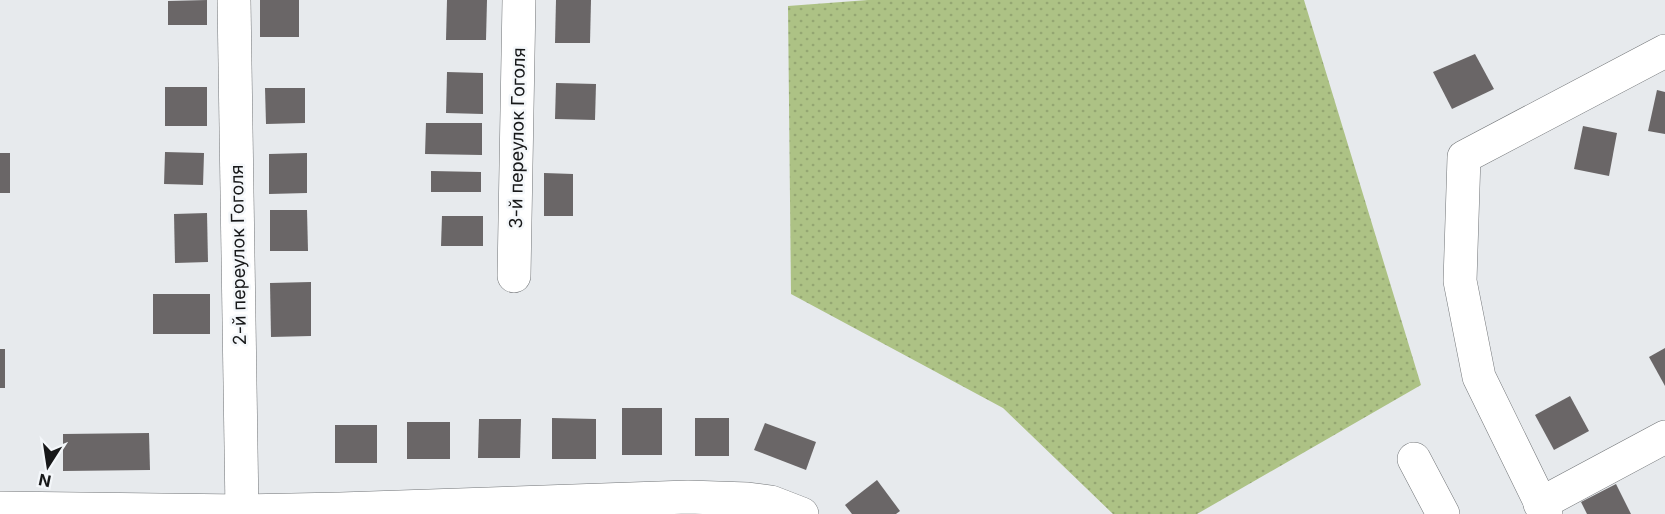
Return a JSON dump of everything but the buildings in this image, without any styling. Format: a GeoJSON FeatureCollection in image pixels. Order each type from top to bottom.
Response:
{"type":"FeatureCollection","features":[{"type":"Feature","properties":{"kind":"street","name":"2-й переулок Гоголя"},"geometry":{"type":"LineString","coordinates":[[234,0],[242,511]]}},
{"type":"Feature","properties":{"kind":"street","name":"3-й переулок Гоголя"},"geometry":{"type":"LineString","coordinates":[[514,276],[519,0]]}},
{"type":"Feature","properties":{"kind":"street"},"geometry":{"type":"LineString","coordinates":[[1665,51],[1464,157],[1460,281],[1479,377],[1543,509],[1665,437]]}},
{"type":"Feature","properties":{"kind":"street"},"geometry":{"type":"LineString","coordinates":[[1414,459],[1443,514]]}},
{"type":"Feature","properties":{"kind":"street"},"geometry":{"type":"LineString","coordinates":[[0,508],[340,512],[688,497],[771,502],[802,514]]}},
{"type":"Feature","properties":{"kind":"green space"},"geometry":{"type":"Polygon","coordinates":[[[868,0],[1304,0],[1421,385],[1197,514],[1113,514],[1003,408],[791,294],[788,6],[868,0]]]}}]}
